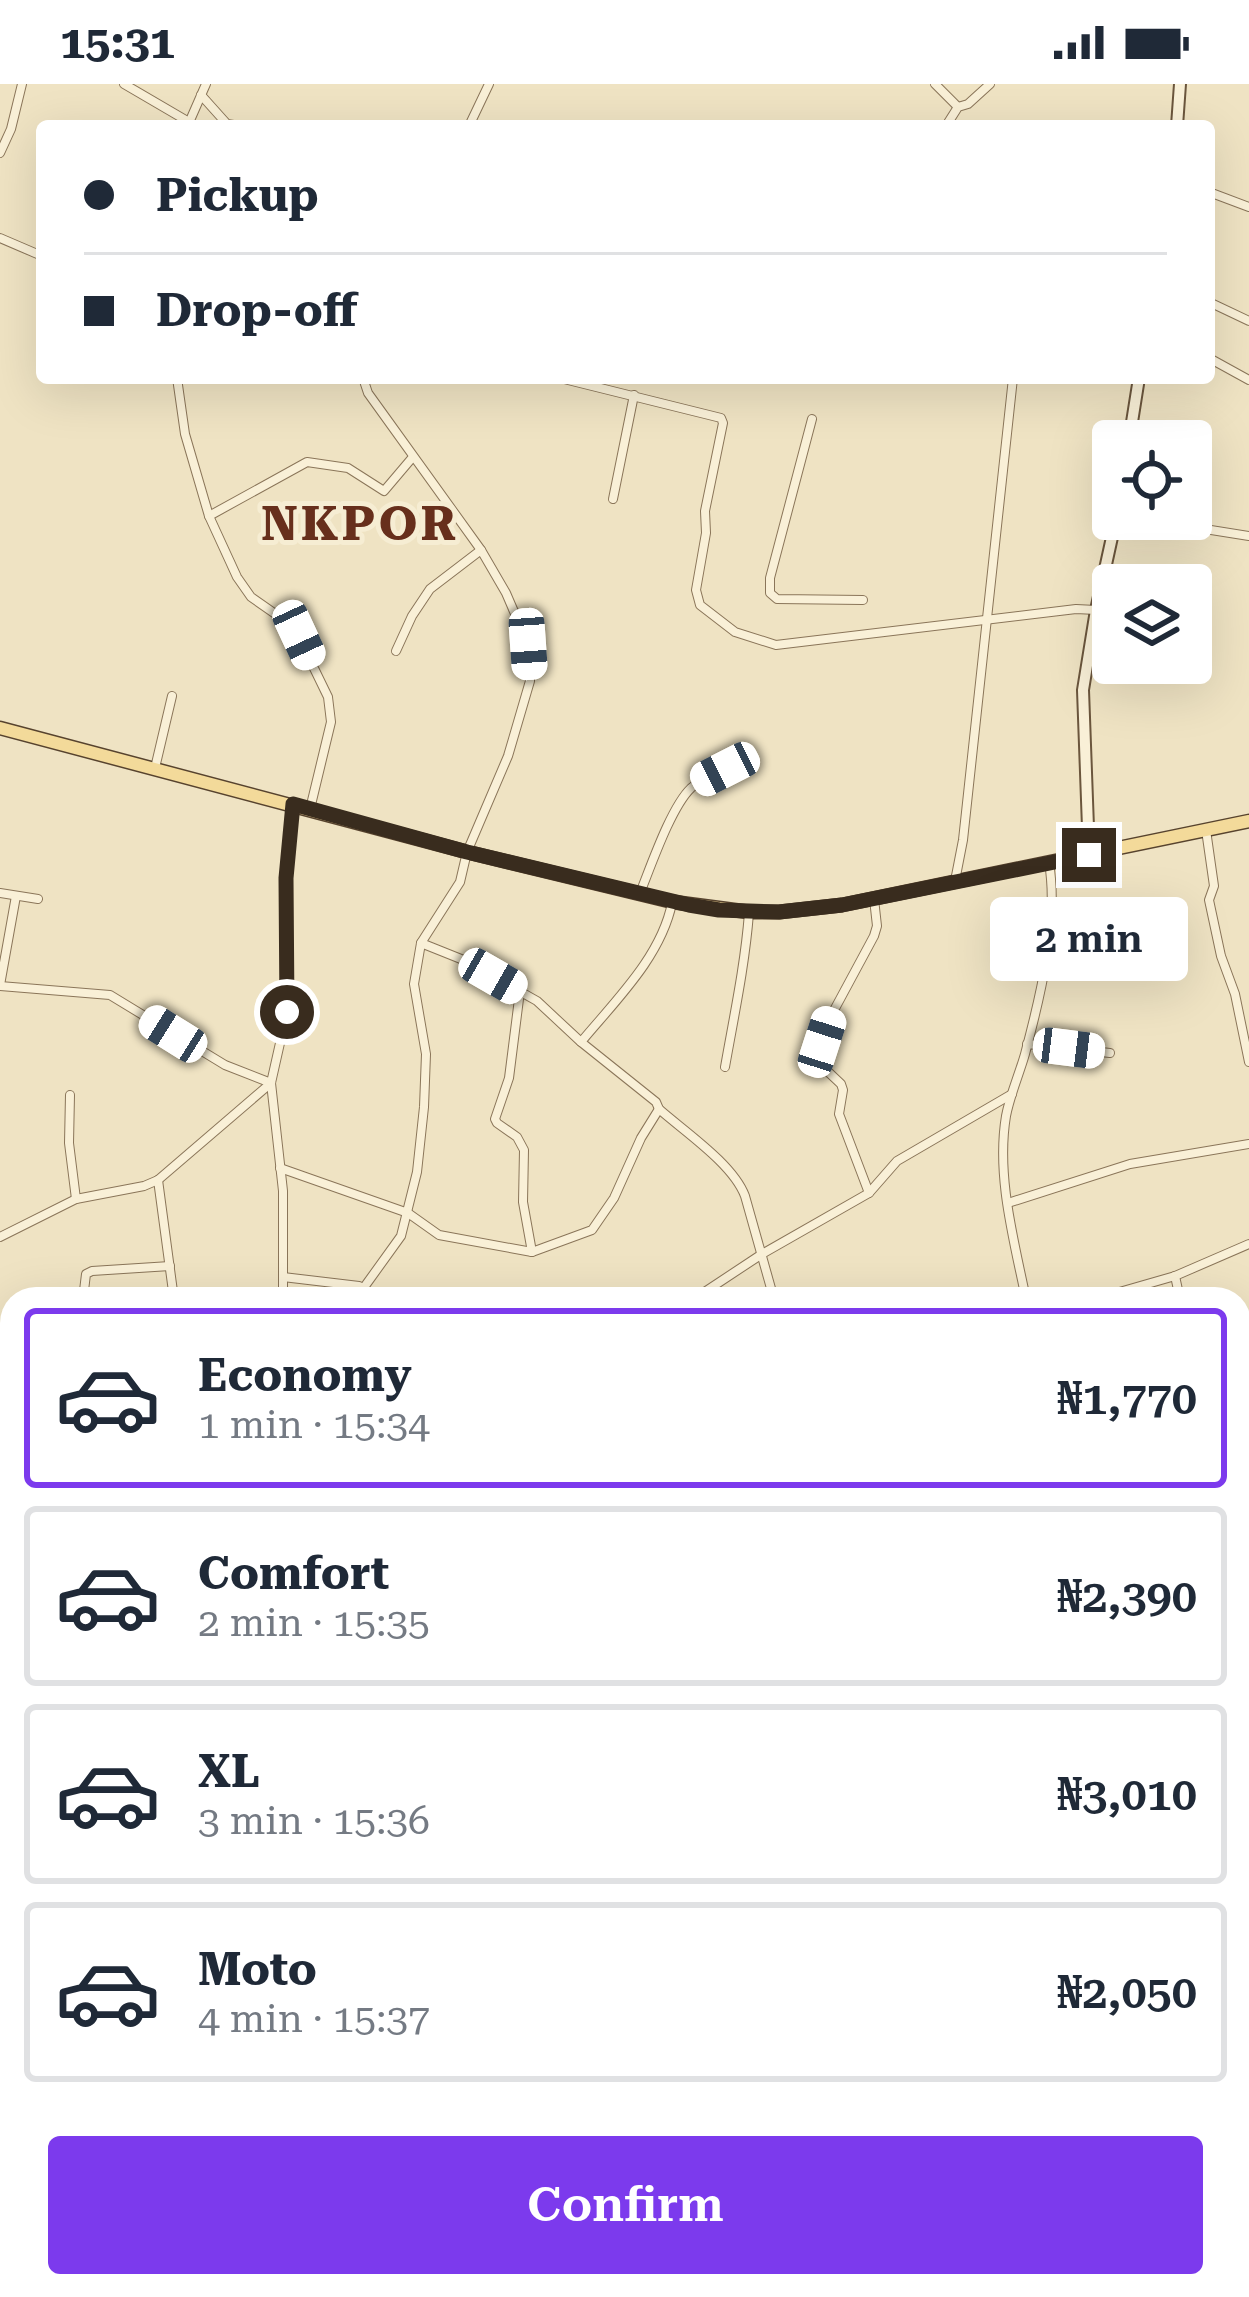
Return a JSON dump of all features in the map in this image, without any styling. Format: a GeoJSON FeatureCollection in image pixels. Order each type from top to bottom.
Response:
{"type":"FeatureCollection","features":[{"type":"Feature","properties":{"kind":"main road"},"geometry":{"type":"LineString","coordinates":[[0,728],[467,852],[673,902],[749,912],[874,899],[1249,821]]}},
{"type":"Feature","properties":{"kind":"street"},"geometry":{"type":"LineString","coordinates":[[0,153],[22,84]]}},
{"type":"Feature","properties":{"kind":"street"},"geometry":{"type":"LineString","coordinates":[[124,84],[182,120]]}},
{"type":"Feature","properties":{"kind":"street"},"geometry":{"type":"LineString","coordinates":[[190,120],[206,84]]}},
{"type":"Feature","properties":{"kind":"street"},"geometry":{"type":"LineString","coordinates":[[472,120],[489,84]]}},
{"type":"Feature","properties":{"kind":"street"},"geometry":{"type":"LineString","coordinates":[[935,84],[958,106]]}},
{"type":"Feature","properties":{"kind":"street"},"geometry":{"type":"LineString","coordinates":[[950,120],[958,106],[968,104],[990,84]]}},
{"type":"Feature","properties":{"kind":"street"},"geometry":{"type":"LineString","coordinates":[[1177,120],[1180,84]]}},
{"type":"Feature","properties":{"kind":"street"},"geometry":{"type":"LineString","coordinates":[[201,95],[223,120]]}},
{"type":"Feature","properties":{"kind":"street"},"geometry":{"type":"LineString","coordinates":[[1215,194],[1249,207]]}},
{"type":"Feature","properties":{"kind":"street"},"geometry":{"type":"LineString","coordinates":[[0,238],[36,253]]}},
{"type":"Feature","properties":{"kind":"street"},"geometry":{"type":"LineString","coordinates":[[1215,305],[1249,321]]}},
{"type":"Feature","properties":{"kind":"street"},"geometry":{"type":"LineString","coordinates":[[1215,361],[1249,380]]}},
{"type":"Feature","properties":{"kind":"street"},"geometry":{"type":"LineString","coordinates":[[178,384],[185,434],[209,516],[237,577],[251,597],[295,627],[328,697],[331,722],[310,809]]}},
{"type":"Feature","properties":{"kind":"street"},"geometry":{"type":"LineString","coordinates":[[283,1277],[365,1286],[401,1236],[417,1172],[424,1107],[426,1054],[414,984],[421,944],[460,882],[530,681],[528,644],[506,593],[365,384]]}},
{"type":"Feature","properties":{"kind":"street"},"geometry":{"type":"LineString","coordinates":[[586,384],[721,418],[696,590],[700,605],[735,632],[776,646],[1092,610]]}},
{"type":"Feature","properties":{"kind":"street"},"geometry":{"type":"LineString","coordinates":[[955,883],[1012,384]]}},
{"type":"Feature","properties":{"kind":"street"},"geometry":{"type":"LineString","coordinates":[[1132,420],[1138,384]]}},
{"type":"Feature","properties":{"kind":"street"},"geometry":{"type":"LineString","coordinates":[[613,499],[634,395]]}},
{"type":"Feature","properties":{"kind":"street"},"geometry":{"type":"LineString","coordinates":[[812,418],[770,593],[777,599],[863,601]]}},
{"type":"Feature","properties":{"kind":"street"},"geometry":{"type":"LineString","coordinates":[[209,516],[307,462],[348,468],[384,491],[412,458]]}},
{"type":"Feature","properties":{"kind":"street"},"geometry":{"type":"LineString","coordinates":[[1212,530],[1249,536]]}},
{"type":"Feature","properties":{"kind":"street"},"geometry":{"type":"LineString","coordinates":[[396,651],[430,589],[481,550]]}},
{"type":"Feature","properties":{"kind":"street"},"geometry":{"type":"LineString","coordinates":[[1089,855],[1083,690],[1092,635]]}},
{"type":"Feature","properties":{"kind":"street"},"geometry":{"type":"LineString","coordinates":[[154,769],[172,696]]}},
{"type":"Feature","properties":{"kind":"street"},"geometry":{"type":"LineString","coordinates":[[640,892],[685,796],[725,769]]}},
{"type":"Feature","properties":{"kind":"street"},"geometry":{"type":"LineString","coordinates":[[283,1287],[284,1191],[271,1083],[287,1012],[286,878],[293,804]]}},
{"type":"Feature","properties":{"kind":"street"},"geometry":{"type":"LineString","coordinates":[[1206,830],[1214,886],[1208,900],[1249,1062]]}},
{"type":"Feature","properties":{"kind":"street"},"geometry":{"type":"LineString","coordinates":[[1024,1287],[1002,1163],[1006,1118],[1027,1044],[1049,928],[1052,885],[1048,863]]}},
{"type":"Feature","properties":{"kind":"street"},"geometry":{"type":"LineString","coordinates":[[0,892],[38,899]]}},
{"type":"Feature","properties":{"kind":"street"},"geometry":{"type":"LineString","coordinates":[[16,896],[0,985],[110,995],[225,1065],[271,1083]]}},
{"type":"Feature","properties":{"kind":"street"},"geometry":{"type":"LineString","coordinates":[[869,1193],[839,1114],[843,1090],[820,1056],[832,1014],[874,936],[874,899]]}},
{"type":"Feature","properties":{"kind":"street"},"geometry":{"type":"LineString","coordinates":[[581,1042],[642,968],[673,902]]}},
{"type":"Feature","properties":{"kind":"street"},"geometry":{"type":"LineString","coordinates":[[725,1067],[749,912]]}},
{"type":"Feature","properties":{"kind":"street"},"geometry":{"type":"LineString","coordinates":[[421,944],[466,961],[538,1001],[656,1102],[740,1184],[771,1287]]}},
{"type":"Feature","properties":{"kind":"street"},"geometry":{"type":"LineString","coordinates":[[520,992],[509,1078],[494,1119],[517,1137],[524,1150],[524,1202],[532,1252]]}},
{"type":"Feature","properties":{"kind":"street"},"geometry":{"type":"LineString","coordinates":[[1027,1044],[1110,1053]]}},
{"type":"Feature","properties":{"kind":"street"},"geometry":{"type":"LineString","coordinates":[[0,1237],[76,1199],[158,1180],[271,1083]]}},
{"type":"Feature","properties":{"kind":"street"},"geometry":{"type":"LineString","coordinates":[[712,1287],[869,1193],[897,1161],[1012,1094]]}},
{"type":"Feature","properties":{"kind":"street"},"geometry":{"type":"LineString","coordinates":[[70,1095],[69,1143],[76,1199]]}},
{"type":"Feature","properties":{"kind":"street"},"geometry":{"type":"LineString","coordinates":[[280,1168],[408,1213],[439,1235],[532,1252],[592,1230],[614,1198],[659,1109]]}},
{"type":"Feature","properties":{"kind":"street"},"geometry":{"type":"LineString","coordinates":[[1008,1203],[1130,1164],[1249,1144]]}},
{"type":"Feature","properties":{"kind":"street"},"geometry":{"type":"LineString","coordinates":[[158,1180],[173,1287]]}},
{"type":"Feature","properties":{"kind":"street"},"geometry":{"type":"LineString","coordinates":[[1137,1287],[1249,1244]]}},
{"type":"Feature","properties":{"kind":"street"},"geometry":{"type":"LineString","coordinates":[[84,1287],[86,1274],[92,1270],[170,1266]]}},
{"type":"Feature","properties":{"kind":"street"},"geometry":{"type":"LineString","coordinates":[[1175,1276],[1177,1287]]}},
{"type":"Feature","properties":{"kind":"district","name":"NKPOR"},"geometry":{"type":"Point","coordinates":[360,524]}},
{"type":"Feature","properties":{"kind":"route"},"geometry":{"type":"LineString","coordinates":[[287,1012],[286,878],[293,804],[673,902],[749,912],[842,905],[1089,855]]}}]}
